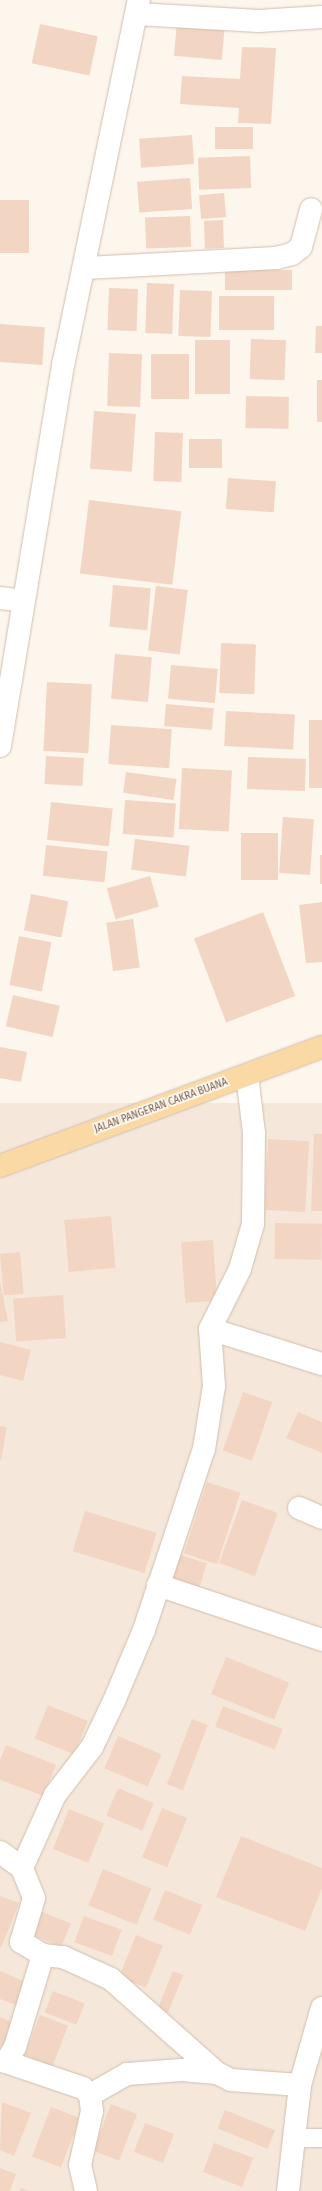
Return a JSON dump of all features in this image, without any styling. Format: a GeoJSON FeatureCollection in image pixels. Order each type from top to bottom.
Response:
{"type":"FeatureCollection","features":[{"type":"Feature","properties":{"kind":"main road","name":"JALAN PANGERAN CAKRA BUANA"},"geometry":{"type":"LineString","coordinates":[[0,1166],[322,1047]]}},
{"type":"Feature","properties":{"kind":"street"},"geometry":{"type":"LineString","coordinates":[[0,746],[64,362],[86,268],[137,7],[260,21],[322,17]]}},
{"type":"Feature","properties":{"kind":"street"},"geometry":{"type":"LineString","coordinates":[[86,268],[292,254],[301,247],[311,209]]}},
{"type":"Feature","properties":{"kind":"street"},"geometry":{"type":"LineString","coordinates":[[0,598],[23,601]]}},
{"type":"Feature","properties":{"kind":"street"},"geometry":{"type":"LineString","coordinates":[[22,1868],[55,1795],[92,1747],[114,1702],[144,1630],[204,1449],[214,1386],[210,1329],[240,1269],[253,1224],[254,1133],[248,1075]]}},
{"type":"Feature","properties":{"kind":"street"},"geometry":{"type":"LineString","coordinates":[[210,1329],[322,1364]]}},
{"type":"Feature","properties":{"kind":"street"},"geometry":{"type":"LineString","coordinates":[[299,1508],[322,1518]]}},
{"type":"Feature","properties":{"kind":"street"},"geometry":{"type":"LineString","coordinates":[[158,1585],[322,1640]]}},
{"type":"Feature","properties":{"kind":"street"},"geometry":{"type":"LineString","coordinates":[[0,1852],[22,1868],[34,1898],[21,1942],[43,1955],[63,1957],[111,1979],[217,2073],[231,2080],[300,2085]]}},
{"type":"Feature","properties":{"kind":"street"},"geometry":{"type":"LineString","coordinates":[[43,1955],[15,2047],[3,2061],[83,2088],[90,2095],[92,2112],[80,2165],[86,2191]]}},
{"type":"Feature","properties":{"kind":"street"},"geometry":{"type":"LineString","coordinates":[[288,2191],[300,2085],[317,2042],[322,2008]]}},
{"type":"Feature","properties":{"kind":"street"},"geometry":{"type":"LineString","coordinates":[[90,2095],[127,2074],[182,2070],[217,2073]]}},
{"type":"Feature","properties":{"kind":"lane"},"geometry":{"type":"LineString","coordinates":[[293,2138],[322,2138]]}},
{"type":"Feature","properties":{"kind":"shaded area"},"geometry":{"type":"Polygon","coordinates":[[[0,1103],[322,1103],[322,2191],[0,2191],[0,1103]]]}},
{"type":"Feature","properties":{"kind":"building"},"geometry":{"type":"Polygon","coordinates":[[[177,21],[225,25],[222,60],[174,56],[177,21]]]}},
{"type":"Feature","properties":{"kind":"building"},"geometry":{"type":"Polygon","coordinates":[[[40,24],[98,36],[89,75],[32,63],[40,24]]]}},
{"type":"Feature","properties":{"kind":"building"},"geometry":{"type":"Polygon","coordinates":[[[242,47],[276,48],[271,124],[238,123],[239,108],[180,104],[182,76],[240,79],[242,47]]]}},
{"type":"Feature","properties":{"kind":"building"},"geometry":{"type":"Polygon","coordinates":[[[215,127],[253,127],[253,149],[215,149],[215,127]]]}},
{"type":"Feature","properties":{"kind":"building"},"geometry":{"type":"Polygon","coordinates":[[[192,135],[194,164],[141,168],[139,139],[192,135]]]}},
{"type":"Feature","properties":{"kind":"building"},"geometry":{"type":"Polygon","coordinates":[[[250,156],[251,188],[199,190],[198,158],[250,156]]]}},
{"type":"Feature","properties":{"kind":"building"},"geometry":{"type":"Polygon","coordinates":[[[190,178],[192,209],[139,213],[137,182],[190,178]]]}},
{"type":"Feature","properties":{"kind":"building"},"geometry":{"type":"Polygon","coordinates":[[[224,193],[226,217],[201,219],[199,195],[224,193]]]}},
{"type":"Feature","properties":{"kind":"building"},"geometry":{"type":"Polygon","coordinates":[[[0,200],[29,200],[29,253],[0,253],[0,200]]]}},
{"type":"Feature","properties":{"kind":"building"},"geometry":{"type":"Polygon","coordinates":[[[190,216],[191,247],[146,249],[145,218],[190,216]]]}},
{"type":"Feature","properties":{"kind":"building"},"geometry":{"type":"Polygon","coordinates":[[[223,220],[224,248],[205,249],[204,221],[223,220]]]}},
{"type":"Feature","properties":{"kind":"building"},"geometry":{"type":"Polygon","coordinates":[[[225,270],[292,270],[292,290],[225,290],[225,270]]]}},
{"type":"Feature","properties":{"kind":"building"},"geometry":{"type":"Polygon","coordinates":[[[147,283],[174,284],[172,334],[145,333],[147,283]]]}},
{"type":"Feature","properties":{"kind":"building"},"geometry":{"type":"Polygon","coordinates":[[[109,288],[138,289],[137,331],[108,330],[109,288]]]}},
{"type":"Feature","properties":{"kind":"building"},"geometry":{"type":"Polygon","coordinates":[[[180,290],[212,291],[210,337],[178,336],[180,290]]]}},
{"type":"Feature","properties":{"kind":"building"},"geometry":{"type":"Polygon","coordinates":[[[219,296],[274,296],[274,330],[219,330],[219,296]]]}},
{"type":"Feature","properties":{"kind":"building"},"geometry":{"type":"Polygon","coordinates":[[[0,324],[45,327],[42,365],[0,362],[0,324]]]}},
{"type":"Feature","properties":{"kind":"building"},"geometry":{"type":"Polygon","coordinates":[[[316,326],[322,326],[322,353],[315,353],[316,326]]]}},
{"type":"Feature","properties":{"kind":"building"},"geometry":{"type":"Polygon","coordinates":[[[251,339],[286,340],[285,380],[250,379],[251,339]]]}},
{"type":"Feature","properties":{"kind":"building"},"geometry":{"type":"Polygon","coordinates":[[[195,340],[230,340],[230,394],[195,394],[195,340]]]}},
{"type":"Feature","properties":{"kind":"building"},"geometry":{"type":"Polygon","coordinates":[[[109,353],[142,354],[140,407],[107,406],[109,353]]]}},
{"type":"Feature","properties":{"kind":"building"},"geometry":{"type":"Polygon","coordinates":[[[151,354],[189,354],[189,399],[151,399],[151,354]]]}},
{"type":"Feature","properties":{"kind":"building"},"geometry":{"type":"Polygon","coordinates":[[[317,380],[322,380],[322,422],[317,422],[317,380]]]}},
{"type":"Feature","properties":{"kind":"building"},"geometry":{"type":"Polygon","coordinates":[[[246,396],[289,397],[288,429],[245,428],[246,396]]]}},
{"type":"Feature","properties":{"kind":"building"},"geometry":{"type":"Polygon","coordinates":[[[94,411],[136,414],[132,472],[90,469],[94,411]]]}},
{"type":"Feature","properties":{"kind":"building"},"geometry":{"type":"Polygon","coordinates":[[[155,432],[183,433],[181,482],[153,481],[155,432]]]}},
{"type":"Feature","properties":{"kind":"building"},"geometry":{"type":"Polygon","coordinates":[[[189,439],[222,439],[222,468],[189,468],[189,439]]]}},
{"type":"Feature","properties":{"kind":"building"},"geometry":{"type":"Polygon","coordinates":[[[228,478],[276,481],[274,512],[226,509],[228,478]]]}},
{"type":"Feature","properties":{"kind":"building"},"geometry":{"type":"Polygon","coordinates":[[[89,500],[181,511],[172,585],[80,573],[89,500]]]}},
{"type":"Feature","properties":{"kind":"building"},"geometry":{"type":"Polygon","coordinates":[[[113,585],[151,588],[147,630],[109,627],[113,585]]]}},
{"type":"Feature","properties":{"kind":"building"},"geometry":{"type":"Polygon","coordinates":[[[156,586],[188,590],[180,654],[148,651],[156,586]]]}},
{"type":"Feature","properties":{"kind":"building"},"geometry":{"type":"Polygon","coordinates":[[[221,643],[256,644],[254,694],[219,693],[221,643]]]}},
{"type":"Feature","properties":{"kind":"building"},"geometry":{"type":"Polygon","coordinates":[[[115,654],[152,657],[148,702],[111,699],[115,654]]]}},
{"type":"Feature","properties":{"kind":"building"},"geometry":{"type":"Polygon","coordinates":[[[171,665],[218,669],[215,703],[168,699],[171,665]]]}},
{"type":"Feature","properties":{"kind":"building"},"geometry":{"type":"Polygon","coordinates":[[[47,682],[92,684],[88,753],[43,751],[47,682]]]}},
{"type":"Feature","properties":{"kind":"building"},"geometry":{"type":"Polygon","coordinates":[[[166,704],[214,708],[212,730],[164,726],[166,704]]]}},
{"type":"Feature","properties":{"kind":"building"},"geometry":{"type":"Polygon","coordinates":[[[226,711],[295,715],[293,750],[224,746],[226,711]]]}},
{"type":"Feature","properties":{"kind":"building"},"geometry":{"type":"Polygon","coordinates":[[[309,720],[322,720],[322,788],[309,788],[309,720]]]}},
{"type":"Feature","properties":{"kind":"building"},"geometry":{"type":"Polygon","coordinates":[[[111,725],[172,729],[169,768],[108,764],[111,725]]]}},
{"type":"Feature","properties":{"kind":"building"},"geometry":{"type":"Polygon","coordinates":[[[46,756],[84,758],[82,786],[45,784],[46,756]]]}},
{"type":"Feature","properties":{"kind":"building"},"geometry":{"type":"Polygon","coordinates":[[[248,757],[306,759],[305,791],[247,789],[248,757]]]}},
{"type":"Feature","properties":{"kind":"building"},"geometry":{"type":"Polygon","coordinates":[[[182,768],[232,771],[229,832],[179,829],[182,768]]]}},
{"type":"Feature","properties":{"kind":"building"},"geometry":{"type":"Polygon","coordinates":[[[126,772],[177,779],[174,800],[123,793],[126,772]]]}},
{"type":"Feature","properties":{"kind":"building"},"geometry":{"type":"Polygon","coordinates":[[[125,800],[176,804],[174,837],[123,834],[125,800]]]}},
{"type":"Feature","properties":{"kind":"building"},"geometry":{"type":"Polygon","coordinates":[[[51,802],[113,808],[109,846],[47,840],[51,802]]]}},
{"type":"Feature","properties":{"kind":"building"},"geometry":{"type":"Polygon","coordinates":[[[283,817],[314,819],[310,875],[279,873],[283,817]]]}},
{"type":"Feature","properties":{"kind":"building"},"geometry":{"type":"Polygon","coordinates":[[[241,833],[278,833],[278,880],[241,880],[241,833]]]}},
{"type":"Feature","properties":{"kind":"building"},"geometry":{"type":"Polygon","coordinates":[[[135,839],[190,846],[186,876],[131,870],[135,839]]]}},
{"type":"Feature","properties":{"kind":"building"},"geometry":{"type":"Polygon","coordinates":[[[46,845],[108,851],[104,882],[43,876],[46,845]]]}},
{"type":"Feature","properties":{"kind":"building"},"geometry":{"type":"Polygon","coordinates":[[[320,855],[322,855],[322,884],[320,884],[320,855]]]}},
{"type":"Feature","properties":{"kind":"building"},"geometry":{"type":"Polygon","coordinates":[[[150,876],[159,907],[116,919],[107,888],[150,876]]]}},
{"type":"Feature","properties":{"kind":"building"},"geometry":{"type":"Polygon","coordinates":[[[31,894],[68,901],[61,938],[24,930],[31,894]]]}},
{"type":"Feature","properties":{"kind":"building"},"geometry":{"type":"Polygon","coordinates":[[[322,902],[322,962],[306,963],[299,905],[322,902]]]}},
{"type":"Feature","properties":{"kind":"building"},"geometry":{"type":"Polygon","coordinates":[[[263,912],[295,996],[226,1023],[194,939],[263,912]]]}},
{"type":"Feature","properties":{"kind":"building"},"geometry":{"type":"Polygon","coordinates":[[[133,919],[140,968],[113,971],[106,923],[133,919]]]}},
{"type":"Feature","properties":{"kind":"building"},"geometry":{"type":"Polygon","coordinates":[[[19,936],[51,942],[42,991],[9,985],[19,936]]]}},
{"type":"Feature","properties":{"kind":"building"},"geometry":{"type":"Polygon","coordinates":[[[13,995],[60,1006],[53,1037],[6,1026],[13,995]]]}},
{"type":"Feature","properties":{"kind":"building"},"geometry":{"type":"Polygon","coordinates":[[[0,1047],[27,1052],[21,1082],[0,1078],[0,1047]]]}},
{"type":"Feature","properties":{"kind":"building"},"geometry":{"type":"Polygon","coordinates":[[[314,1134],[322,1134],[322,1211],[311,1211],[314,1134]]]}},
{"type":"Feature","properties":{"kind":"building"},"geometry":{"type":"Polygon","coordinates":[[[268,1139],[309,1141],[305,1212],[264,1210],[268,1139]]]}},
{"type":"Feature","properties":{"kind":"building"},"geometry":{"type":"Polygon","coordinates":[[[111,1216],[116,1268],[69,1272],[64,1220],[111,1216]]]}},
{"type":"Feature","properties":{"kind":"building"},"geometry":{"type":"Polygon","coordinates":[[[275,1223],[322,1224],[321,1260],[274,1259],[275,1223]]]}},
{"type":"Feature","properties":{"kind":"building"},"geometry":{"type":"Polygon","coordinates":[[[213,1240],[217,1301],[185,1303],[181,1242],[213,1240]]]}},
{"type":"Feature","properties":{"kind":"building"},"geometry":{"type":"Polygon","coordinates":[[[20,1252],[24,1294],[4,1296],[0,1254],[20,1252]]]}},
{"type":"Feature","properties":{"kind":"building"},"geometry":{"type":"Polygon","coordinates":[[[0,1281],[8,1321],[0,1322],[0,1281]]]}},
{"type":"Feature","properties":{"kind":"building"},"geometry":{"type":"Polygon","coordinates":[[[63,1295],[66,1338],[16,1341],[13,1298],[63,1295]]]}},
{"type":"Feature","properties":{"kind":"building"},"geometry":{"type":"Polygon","coordinates":[[[0,1342],[31,1350],[23,1381],[0,1375],[0,1342]]]}},
{"type":"Feature","properties":{"kind":"building"},"geometry":{"type":"Polygon","coordinates":[[[243,1392],[272,1402],[252,1461],[223,1451],[243,1392]]]}},
{"type":"Feature","properties":{"kind":"building"},"geometry":{"type":"Polygon","coordinates":[[[298,1412],[322,1422],[322,1453],[286,1438],[298,1412]]]}},
{"type":"Feature","properties":{"kind":"building"},"geometry":{"type":"Polygon","coordinates":[[[0,1426],[7,1427],[1,1460],[0,1460],[0,1426]]]}},
{"type":"Feature","properties":{"kind":"building"},"geometry":{"type":"Polygon","coordinates":[[[207,1482],[240,1493],[217,1564],[184,1553],[207,1482]]]}},
{"type":"Feature","properties":{"kind":"building"},"geometry":{"type":"Polygon","coordinates":[[[242,1500],[278,1513],[255,1576],[219,1563],[242,1500]]]}},
{"type":"Feature","properties":{"kind":"building"},"geometry":{"type":"Polygon","coordinates":[[[85,1511],[157,1533],[144,1573],[73,1551],[85,1511]]]}},
{"type":"Feature","properties":{"kind":"building"},"geometry":{"type":"Polygon","coordinates":[[[180,1555],[207,1563],[197,1594],[171,1586],[180,1555]]]}},
{"type":"Feature","properties":{"kind":"building"},"geometry":{"type":"Polygon","coordinates":[[[226,1657],[289,1682],[274,1720],[211,1694],[226,1657]]]}},
{"type":"Feature","properties":{"kind":"building"},"geometry":{"type":"Polygon","coordinates":[[[48,1705],[88,1721],[74,1754],[35,1738],[48,1705]]]}},
{"type":"Feature","properties":{"kind":"building"},"geometry":{"type":"Polygon","coordinates":[[[223,1706],[283,1729],[275,1749],[215,1727],[223,1706]]]}},
{"type":"Feature","properties":{"kind":"building"},"geometry":{"type":"Polygon","coordinates":[[[192,1719],[208,1725],[183,1790],[167,1784],[192,1719]]]}},
{"type":"Feature","properties":{"kind":"building"},"geometry":{"type":"Polygon","coordinates":[[[118,1736],[161,1754],[148,1787],[104,1768],[118,1736]]]}},
{"type":"Feature","properties":{"kind":"building"},"geometry":{"type":"Polygon","coordinates":[[[6,1745],[56,1765],[44,1796],[0,1780],[0,1760],[6,1745]]]}},
{"type":"Feature","properties":{"kind":"building"},"geometry":{"type":"Polygon","coordinates":[[[118,1788],[154,1803],[142,1831],[106,1816],[118,1788]]]}},
{"type":"Feature","properties":{"kind":"building"},"geometry":{"type":"Polygon","coordinates":[[[162,1808],[187,1818],[167,1867],[142,1857],[162,1808]]]}},
{"type":"Feature","properties":{"kind":"building"},"geometry":{"type":"Polygon","coordinates":[[[69,1809],[104,1823],[88,1863],[53,1849],[69,1809]]]}},
{"type":"Feature","properties":{"kind":"building"},"geometry":{"type":"Polygon","coordinates":[[[241,1836],[322,1868],[322,1888],[305,1931],[216,1897],[241,1836]]]}},
{"type":"Feature","properties":{"kind":"building"},"geometry":{"type":"Polygon","coordinates":[[[103,1869],[151,1888],[137,1925],[88,1905],[103,1869]]]}},
{"type":"Feature","properties":{"kind":"building"},"geometry":{"type":"Polygon","coordinates":[[[165,1890],[202,1905],[190,1935],[153,1920],[165,1890]]]}},
{"type":"Feature","properties":{"kind":"building"},"geometry":{"type":"Polygon","coordinates":[[[0,1896],[19,1903],[1,1948],[0,1947],[0,1896]]]}},
{"type":"Feature","properties":{"kind":"building"},"geometry":{"type":"Polygon","coordinates":[[[42,1912],[71,1924],[61,1947],[33,1935],[42,1912]]]}},
{"type":"Feature","properties":{"kind":"building"},"geometry":{"type":"Polygon","coordinates":[[[84,1916],[122,1930],[112,1956],[74,1942],[84,1916]]]}},
{"type":"Feature","properties":{"kind":"building"},"geometry":{"type":"Polygon","coordinates":[[[136,1935],[163,1946],[146,1988],[119,1977],[136,1935]]]}},
{"type":"Feature","properties":{"kind":"building"},"geometry":{"type":"Polygon","coordinates":[[[0,1971],[28,1983],[19,2006],[0,1999],[0,1971]]]}},
{"type":"Feature","properties":{"kind":"building"},"geometry":{"type":"Polygon","coordinates":[[[173,1971],[183,1975],[167,2014],[157,2010],[173,1971]]]}},
{"type":"Feature","properties":{"kind":"building"},"geometry":{"type":"Polygon","coordinates":[[[53,1991],[85,2003],[76,2025],[45,2012],[53,1991]]]}},
{"type":"Feature","properties":{"kind":"building"},"geometry":{"type":"Polygon","coordinates":[[[40,2015],[68,2026],[53,2066],[25,2055],[40,2015]]]}},
{"type":"Feature","properties":{"kind":"building"},"geometry":{"type":"Polygon","coordinates":[[[0,2017],[13,2022],[4,2047],[0,2046],[0,2017]]]}},
{"type":"Feature","properties":{"kind":"building"},"geometry":{"type":"Polygon","coordinates":[[[2,2102],[31,2113],[14,2156],[0,2150],[2,2102]]]}},
{"type":"Feature","properties":{"kind":"building"},"geometry":{"type":"Polygon","coordinates":[[[111,2104],[137,2114],[119,2161],[93,2151],[111,2104]]]}},
{"type":"Feature","properties":{"kind":"building"},"geometry":{"type":"Polygon","coordinates":[[[51,2107],[80,2118],[61,2168],[32,2156],[51,2107]]]}},
{"type":"Feature","properties":{"kind":"building"},"geometry":{"type":"Polygon","coordinates":[[[225,2110],[275,2130],[268,2149],[218,2129],[225,2110]]]}},
{"type":"Feature","properties":{"kind":"building"},"geometry":{"type":"Polygon","coordinates":[[[145,2123],[174,2134],[163,2163],[134,2152],[145,2123]]]}},
{"type":"Feature","properties":{"kind":"building"},"geometry":{"type":"Polygon","coordinates":[[[214,2143],[253,2158],[242,2187],[203,2172],[214,2143]]]}},
{"type":"Feature","properties":{"kind":"building"},"geometry":{"type":"Polygon","coordinates":[[[0,2168],[16,2174],[10,2191],[0,2191],[0,2168]]]}},
{"type":"Feature","properties":{"kind":"building"},"geometry":{"type":"Polygon","coordinates":[[[21,2188],[29,2191],[20,2191],[21,2188]]]}}]}
